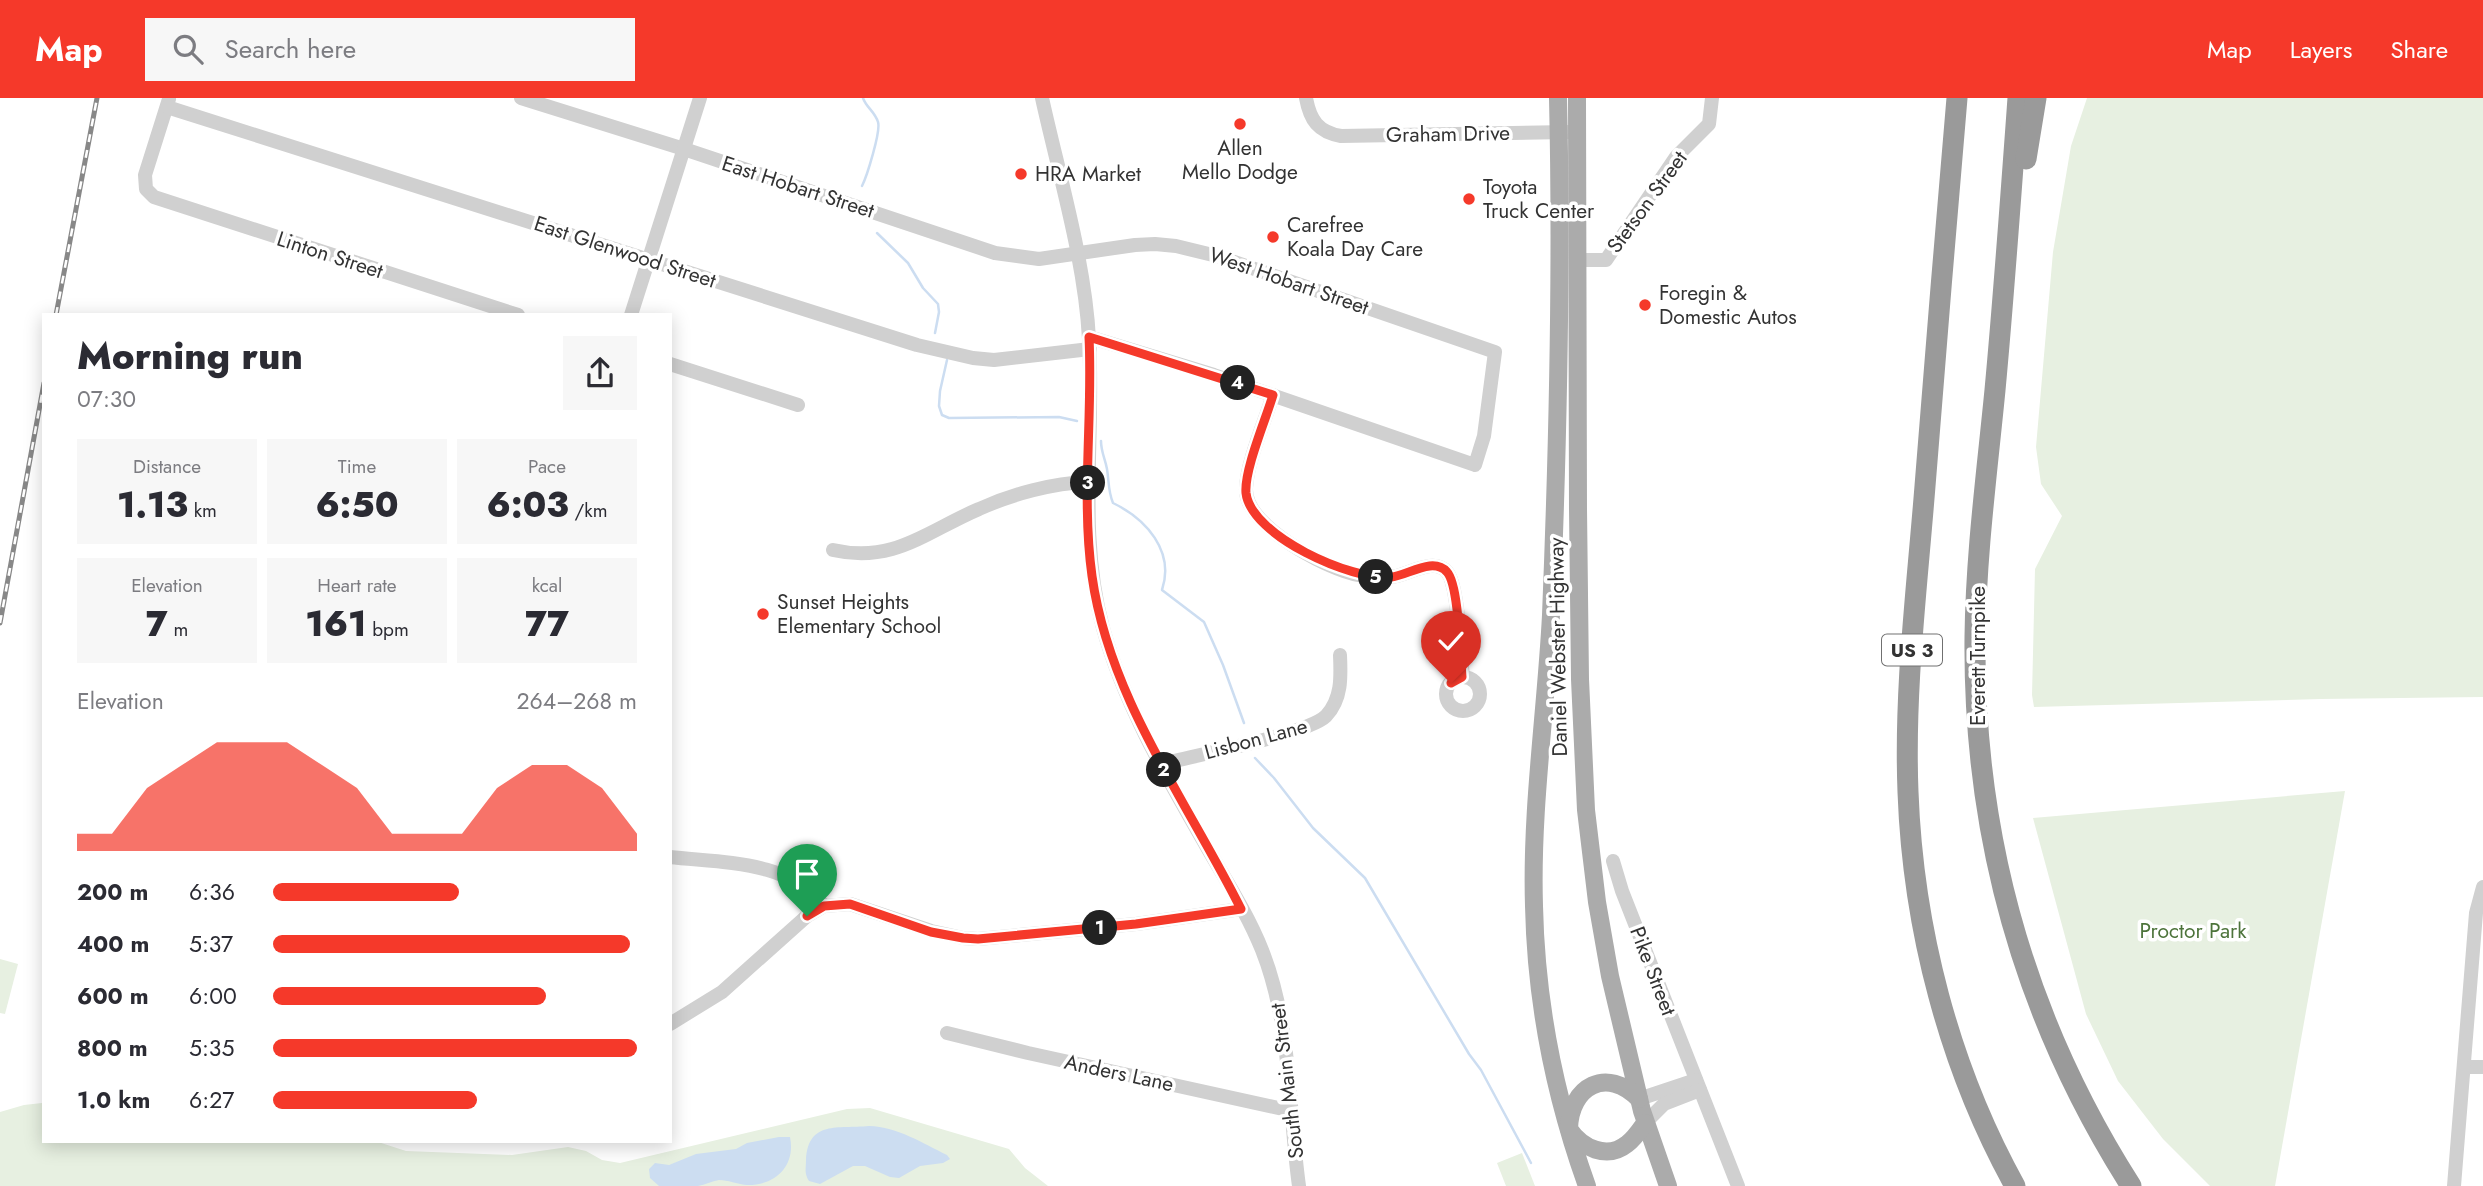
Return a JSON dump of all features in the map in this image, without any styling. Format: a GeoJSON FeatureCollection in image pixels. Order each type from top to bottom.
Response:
{"type":"FeatureCollection","features":[{"type":"Feature","properties":{"kind":"highway"},"geometry":{"type":"LineString","coordinates":[[1937,335],[1944,98]]}},
{"type":"Feature","properties":{"kind":"highway","name":"US 3"},"geometry":{"type":"LineString","coordinates":[[1957,98],[1909,700],[1907,773],[1911,837],[1925,935],[1944,1012],[1974,1099],[2015,1186]]}},
{"type":"Feature","properties":{"kind":"highway","name":"Everett Turnpike"},"geometry":{"type":"LineString","coordinates":[[2018,98],[1977,582],[1976,710],[1985,801],[2000,881],[2028,977],[2054,1045],[2086,1111],[2131,1186]]}},
{"type":"Feature","properties":{"kind":"highway"},"geometry":{"type":"LineString","coordinates":[[2009,221],[2019,201],[2036,98]]}},
{"type":"Feature","properties":{"kind":"highway"},"geometry":{"type":"LineString","coordinates":[[2054,1045],[2145,1186]]}},
{"type":"Feature","properties":{"kind":"main road","name":"Daniel Webster Highway"},"geometry":{"type":"LineString","coordinates":[[1558,98],[1568,132],[1578,260],[1580,679],[1585,801],[1603,938],[1645,1123],[1668,1186]]}},
{"type":"Feature","properties":{"kind":"main road","name":"Daniel Webster Highway"},"geometry":{"type":"LineString","coordinates":[[1577,98],[1568,132],[1551,619],[1535,841],[1534,905],[1544,1014],[1553,1067],[1587,1186]]}},
{"type":"Feature","properties":{"kind":"main road"},"geometry":{"type":"LineString","coordinates":[[1639,1099],[1616,1083],[1595,1084],[1582,1092],[1576,1101],[1569,1129],[1587,1146],[1608,1152],[1625,1146],[1645,1123]]}},
{"type":"Feature","properties":{"kind":"street","name":"East Hobart Street"},"geometry":{"type":"LineString","coordinates":[[521,98],[684,149],[995,253],[1039,259],[1077,255]]}},
{"type":"Feature","properties":{"kind":"street"},"geometry":{"type":"LineString","coordinates":[[632,313],[701,98]]}},
{"type":"Feature","properties":{"kind":"street","name":"South Main Street"},"geometry":{"type":"LineString","coordinates":[[1042,98],[1077,255],[1090,343],[1089,553],[1104,631],[1123,682],[1161,764],[1260,946],[1275,990],[1285,1038],[1299,1186]]}},
{"type":"Feature","properties":{"kind":"street","name":"Graham Drive"},"geometry":{"type":"LineString","coordinates":[[1306,98],[1313,121],[1320,129],[1330,134],[1353,136],[1568,132]]}},
{"type":"Feature","properties":{"kind":"street","name":"Stetson Street"},"geometry":{"type":"LineString","coordinates":[[1578,260],[1606,260],[1676,157],[1709,124],[1712,98]]}},
{"type":"Feature","properties":{"kind":"street","name":"Linton Street"},"geometry":{"type":"LineString","coordinates":[[168,102],[145,175],[146,188],[161,200],[512,313]]}},
{"type":"Feature","properties":{"kind":"street","name":"East Glenwood Street"},"geometry":{"type":"LineString","coordinates":[[168,102],[878,334],[954,355],[994,360],[1090,343]]}},
{"type":"Feature","properties":{"kind":"street","name":"West Hobart Street"},"geometry":{"type":"LineString","coordinates":[[1077,255],[1135,245],[1176,246],[1196,250],[1495,352],[1484,436],[1475,465],[1273,395]]}},
{"type":"Feature","properties":{"kind":"street"},"geometry":{"type":"LineString","coordinates":[[1090,343],[1273,395],[1248,472],[1245,489],[1251,508],[1287,541],[1345,571],[1382,578],[1401,576],[1431,566],[1444,568],[1454,587],[1462,677]]}},
{"type":"Feature","properties":{"kind":"street"},"geometry":{"type":"LineString","coordinates":[[672,365],[798,405]]}},
{"type":"Feature","properties":{"kind":"street"},"geometry":{"type":"LineString","coordinates":[[833,550],[860,554],[900,548],[992,503],[1060,485],[1088,482]]}},
{"type":"Feature","properties":{"kind":"street","name":"Lisbon Lane"},"geometry":{"type":"LineString","coordinates":[[1161,764],[1284,734],[1317,723],[1327,714],[1336,699],[1341,681],[1340,655]]}},
{"type":"Feature","properties":{"kind":"street"},"geometry":{"type":"LineString","coordinates":[[672,857],[775,872],[808,888],[824,906]]}},
{"type":"Feature","properties":{"kind":"street","name":"Pike Street"},"geometry":{"type":"LineString","coordinates":[[1613,861],[1622,891],[1738,1186]]}},
{"type":"Feature","properties":{"kind":"street"},"geometry":{"type":"LineString","coordinates":[[2455,1186],[2476,913],[2483,887]]}},
{"type":"Feature","properties":{"kind":"street"},"geometry":{"type":"LineString","coordinates":[[672,1023],[722,992],[807,916],[824,906],[850,904],[931,932],[978,939],[1136,924],[1241,909]]}},
{"type":"Feature","properties":{"kind":"street","name":"Anders Lane"},"geometry":{"type":"LineString","coordinates":[[947,1032],[1040,1056],[1292,1111]]}},
{"type":"Feature","properties":{"kind":"street"},"geometry":{"type":"LineString","coordinates":[[2465,1067],[2483,1067]]}},
{"type":"Feature","properties":{"kind":"street"},"geometry":{"type":"LineString","coordinates":[[1639,1099],[1698,1085]]}},
{"type":"Feature","properties":{"kind":"street"},"geometry":{"type":"LineString","coordinates":[[1645,1123],[1664,1104],[1698,1085]]}},
{"type":"Feature","properties":{"kind":"green space"},"geometry":{"type":"Polygon","coordinates":[[[2087,98],[2483,98],[2483,697],[2034,707],[2035,569],[2062,516],[2041,484],[2036,447],[2053,252],[2071,146],[2087,98]]]}},
{"type":"Feature","properties":{"kind":"green space","name":"Proctor Park"},"geometry":{"type":"Polygon","coordinates":[[[2345,791],[2275,1186],[2210,1186],[2163,1139],[2118,1081],[2086,1014],[2033,818],[2345,791]]]}},
{"type":"Feature","properties":{"kind":"green space"},"geometry":{"type":"Polygon","coordinates":[[[0,959],[18,964],[5,1014],[0,1013],[0,959]]]}},
{"type":"Feature","properties":{"kind":"green space"},"geometry":{"type":"Polygon","coordinates":[[[42,1103],[42,1143],[381,1143],[406,1151],[512,1155],[568,1147],[586,1151],[602,1160],[620,1163],[847,1109],[870,1108],[1009,1149],[1025,1168],[1048,1186],[0,1186],[0,1112],[42,1103]]]}},
{"type":"Feature","properties":{"kind":"green space"},"geometry":{"type":"Polygon","coordinates":[[[1522,1153],[1535,1186],[1506,1186],[1497,1163],[1522,1153]]]}},
{"type":"Feature","properties":{"kind":"water"},"geometry":{"type":"Polygon","coordinates":[[[869,1126],[890,1129],[909,1136],[950,1159],[943,1163],[920,1166],[899,1178],[865,1166],[853,1166],[820,1184],[809,1181],[806,1160],[812,1138],[827,1129],[869,1126]]]}},
{"type":"Feature","properties":{"kind":"water"},"geometry":{"type":"Polygon","coordinates":[[[790,1137],[790,1157],[781,1172],[766,1182],[746,1185],[719,1180],[698,1186],[659,1186],[650,1178],[649,1169],[655,1163],[669,1165],[696,1154],[736,1149],[747,1143],[790,1137]]]}},
{"type":"Feature","properties":{"kind":"waterway"},"geometry":{"type":"LineString","coordinates":[[862,186],[873,154],[878,127],[877,118],[863,98]]}},
{"type":"Feature","properties":{"kind":"waterway"},"geometry":{"type":"LineString","coordinates":[[877,233],[908,263],[923,288],[938,304],[935,333]]}},
{"type":"Feature","properties":{"kind":"waterway"},"geometry":{"type":"LineString","coordinates":[[947,360],[940,391],[939,406],[942,415],[949,418],[1059,417],[1077,421]]}},
{"type":"Feature","properties":{"kind":"waterway"},"geometry":{"type":"LineString","coordinates":[[1101,441],[1113,503],[1136,518],[1155,538],[1164,562],[1162,590],[1204,622],[1244,723]]}},
{"type":"Feature","properties":{"kind":"waterway"},"geometry":{"type":"LineString","coordinates":[[1255,758],[1313,828],[1365,878],[1481,1070],[1531,1163]]}},
{"type":"Feature","properties":{"kind":"railway"},"geometry":{"type":"LineString","coordinates":[[56,313],[97,98]]}},
{"type":"Feature","properties":{"kind":"railway"},"geometry":{"type":"LineString","coordinates":[[0,623],[42,394]]}},
{"type":"Feature","properties":{"kind":"place","name":"Allen Mello Dodge"},"geometry":{"type":"Point","coordinates":[1240,124]}},
{"type":"Feature","properties":{"kind":"place","name":"HRA Market"},"geometry":{"type":"Point","coordinates":[1021,174]}},
{"type":"Feature","properties":{"kind":"place","name":"Toyota Truck Center"},"geometry":{"type":"Point","coordinates":[1469,199]}},
{"type":"Feature","properties":{"kind":"place","name":"Carefree Koala Day Care"},"geometry":{"type":"Point","coordinates":[1273,237]}},
{"type":"Feature","properties":{"kind":"place","name":"Foregin & Domestic Autos"},"geometry":{"type":"Point","coordinates":[1645,305]}},
{"type":"Feature","properties":{"kind":"place","name":"Sunset Heights Elementary School"},"geometry":{"type":"Point","coordinates":[763,614]}},
{"type":"Feature","properties":{"kind":"route"},"geometry":{"type":"LineString","coordinates":[[807,916],[824,906],[850,904],[931,932],[978,939],[1136,924],[1241,909],[1145,733],[1104,631],[1096,601],[1088,529],[1089,337],[1273,395],[1248,472],[1245,489],[1251,508],[1287,541],[1345,571],[1382,578],[1401,576],[1424,567],[1444,568],[1454,587],[1462,677],[1451,683]]}}]}
